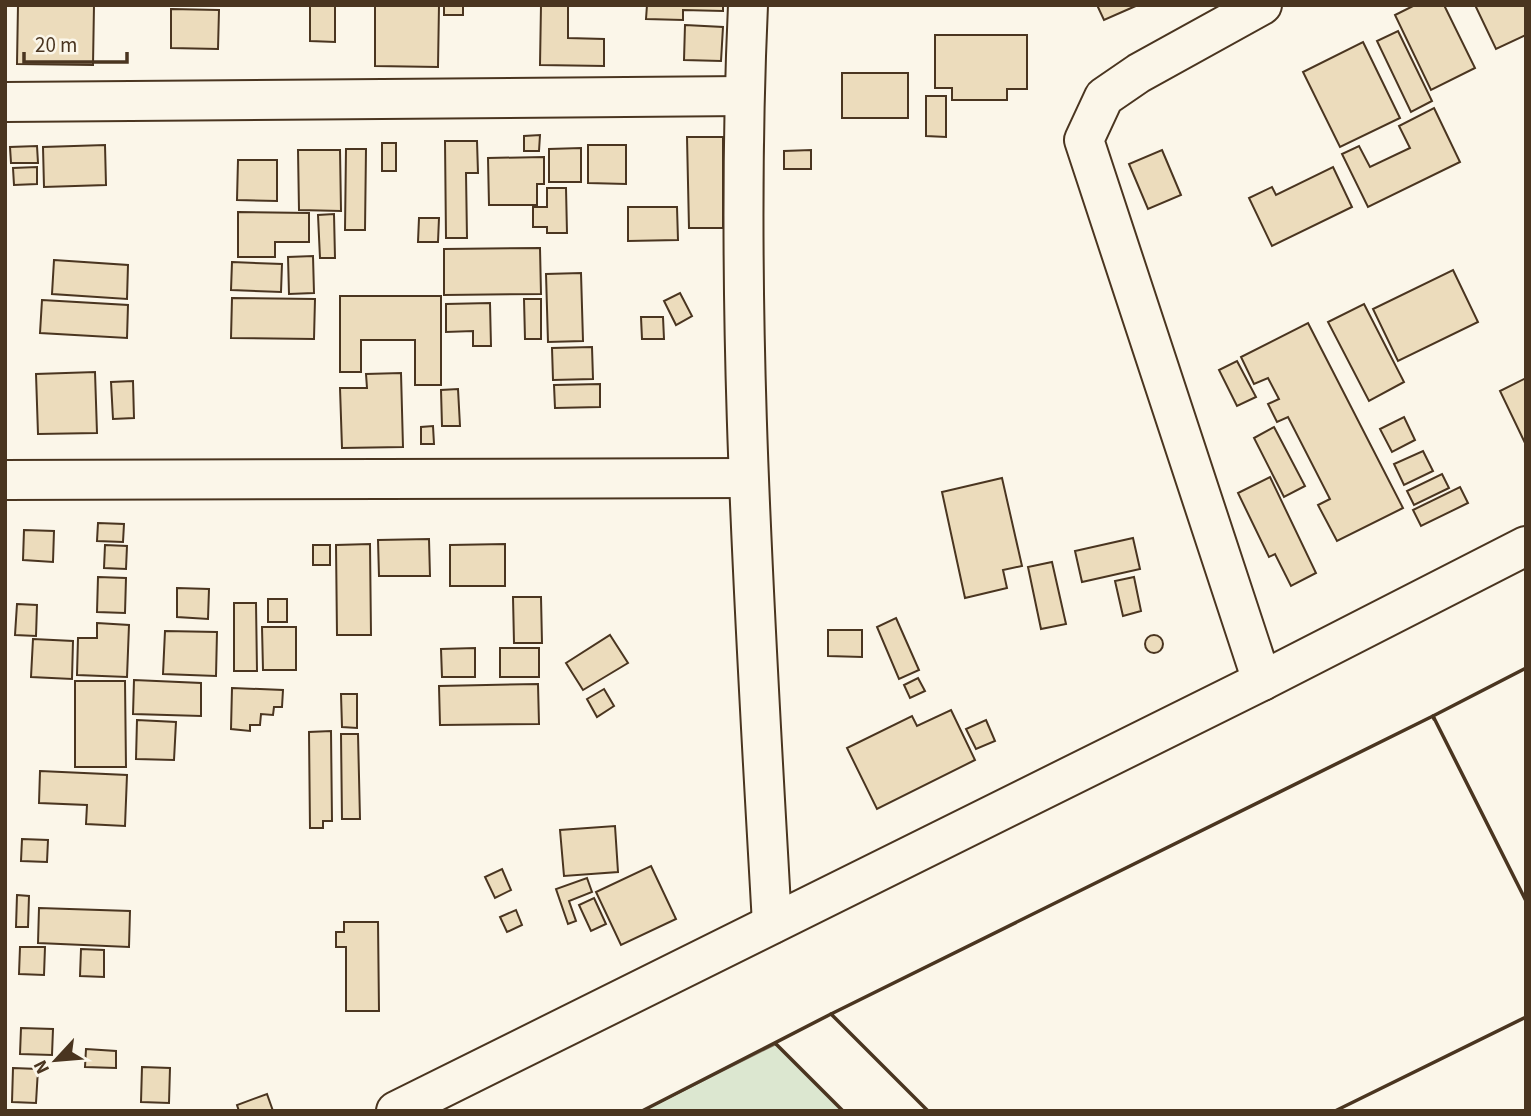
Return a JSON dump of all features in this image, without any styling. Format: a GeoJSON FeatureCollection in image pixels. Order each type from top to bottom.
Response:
{"type":"FeatureCollection","features":[{"type":"Feature","properties":{"kind":"street"},"geometry":{"type":"LineString","coordinates":[[748,5],[744,96],[747,478],[772,924]]}},
{"type":"Feature","properties":{"kind":"street"},"geometry":{"type":"LineString","coordinates":[[1262,5],[1139,73],[1104,97],[1084,140],[1262,681]]}},
{"type":"Feature","properties":{"kind":"street"},"geometry":{"type":"LineString","coordinates":[[5,102],[744,96]]}},
{"type":"Feature","properties":{"kind":"street"},"geometry":{"type":"LineString","coordinates":[[5,480],[747,478]]}},
{"type":"Feature","properties":{"kind":"street"},"geometry":{"type":"LineString","coordinates":[[397,1111],[1262,681],[1526,546]]}},
{"type":"Feature","properties":{"kind":"green space"},"geometry":{"type":"Polygon","coordinates":[[[776,1044],[843,1111],[642,1111],[776,1044]]]}},
{"type":"Feature","properties":{"kind":"building"},"geometry":{"type":"Polygon","coordinates":[[[18,5],[94,5],[93,65],[17,64],[18,5]]]}},
{"type":"Feature","properties":{"kind":"building"},"geometry":{"type":"Polygon","coordinates":[[[310,5],[335,5],[335,42],[310,41],[310,5]]]}},
{"type":"Feature","properties":{"kind":"building"},"geometry":{"type":"Polygon","coordinates":[[[375,5],[439,5],[438,67],[375,66],[375,5]]]}},
{"type":"Feature","properties":{"kind":"building"},"geometry":{"type":"Polygon","coordinates":[[[444,5],[463,5],[463,15],[444,15],[444,5]]]}},
{"type":"Feature","properties":{"kind":"building"},"geometry":{"type":"Polygon","coordinates":[[[541,5],[568,5],[568,38],[604,39],[604,66],[540,65],[541,5]]]}},
{"type":"Feature","properties":{"kind":"building"},"geometry":{"type":"Polygon","coordinates":[[[647,5],[723,5],[723,11],[683,10],[683,20],[646,19],[647,5]]]}},
{"type":"Feature","properties":{"kind":"building"},"geometry":{"type":"Polygon","coordinates":[[[1097,5],[1138,5],[1104,20],[1097,5]]]}},
{"type":"Feature","properties":{"kind":"building"},"geometry":{"type":"Polygon","coordinates":[[[1415,5],[1444,5],[1475,68],[1431,90],[1395,15],[1415,5]]]}},
{"type":"Feature","properties":{"kind":"building"},"geometry":{"type":"Polygon","coordinates":[[[1475,5],[1526,5],[1526,35],[1496,49],[1475,5]]]}},
{"type":"Feature","properties":{"kind":"building"},"geometry":{"type":"Polygon","coordinates":[[[171,9],[219,10],[218,49],[171,48],[171,9]]]}},
{"type":"Feature","properties":{"kind":"building"},"geometry":{"type":"Polygon","coordinates":[[[685,25],[723,27],[721,61],[684,60],[685,25]]]}},
{"type":"Feature","properties":{"kind":"building"},"geometry":{"type":"Polygon","coordinates":[[[1398,31],[1432,101],[1411,112],[1377,41],[1398,31]]]}},
{"type":"Feature","properties":{"kind":"building"},"geometry":{"type":"Polygon","coordinates":[[[935,35],[1027,35],[1027,89],[1007,89],[1007,100],[952,100],[952,88],[935,88],[935,35]]]}},
{"type":"Feature","properties":{"kind":"building"},"geometry":{"type":"Polygon","coordinates":[[[1363,42],[1400,118],[1340,147],[1303,72],[1363,42]]]}},
{"type":"Feature","properties":{"kind":"building"},"geometry":{"type":"Polygon","coordinates":[[[842,73],[908,73],[908,118],[842,118],[842,73]]]}},
{"type":"Feature","properties":{"kind":"building"},"geometry":{"type":"Polygon","coordinates":[[[926,96],[946,96],[946,137],[926,136],[926,96]]]}},
{"type":"Feature","properties":{"kind":"building"},"geometry":{"type":"Polygon","coordinates":[[[1434,108],[1460,162],[1368,207],[1342,154],[1359,146],[1370,167],[1410,148],[1399,126],[1434,108]]]}},
{"type":"Feature","properties":{"kind":"building"},"geometry":{"type":"Polygon","coordinates":[[[540,135],[539,151],[524,151],[524,136],[540,135]]]}},
{"type":"Feature","properties":{"kind":"building"},"geometry":{"type":"Polygon","coordinates":[[[687,137],[723,137],[723,228],[689,228],[687,137]]]}},
{"type":"Feature","properties":{"kind":"building"},"geometry":{"type":"Polygon","coordinates":[[[445,141],[477,141],[478,173],[466,173],[467,238],[446,238],[445,141]]]}},
{"type":"Feature","properties":{"kind":"building"},"geometry":{"type":"Polygon","coordinates":[[[382,143],[396,143],[396,171],[382,171],[382,143]]]}},
{"type":"Feature","properties":{"kind":"building"},"geometry":{"type":"Polygon","coordinates":[[[105,145],[106,185],[44,187],[43,147],[105,145]]]}},
{"type":"Feature","properties":{"kind":"building"},"geometry":{"type":"Polygon","coordinates":[[[588,145],[626,145],[626,184],[588,183],[588,145]]]}},
{"type":"Feature","properties":{"kind":"building"},"geometry":{"type":"Polygon","coordinates":[[[37,146],[38,163],[11,163],[10,147],[37,146]]]}},
{"type":"Feature","properties":{"kind":"building"},"geometry":{"type":"Polygon","coordinates":[[[581,148],[581,182],[549,182],[549,149],[581,148]]]}},
{"type":"Feature","properties":{"kind":"building"},"geometry":{"type":"Polygon","coordinates":[[[346,149],[366,149],[365,230],[345,230],[346,149]]]}},
{"type":"Feature","properties":{"kind":"building"},"geometry":{"type":"Polygon","coordinates":[[[298,150],[340,150],[341,211],[299,210],[298,150]]]}},
{"type":"Feature","properties":{"kind":"building"},"geometry":{"type":"Polygon","coordinates":[[[811,150],[811,169],[784,169],[784,151],[811,150]]]}},
{"type":"Feature","properties":{"kind":"building"},"geometry":{"type":"Polygon","coordinates":[[[1162,150],[1181,195],[1148,209],[1129,164],[1162,150]]]}},
{"type":"Feature","properties":{"kind":"building"},"geometry":{"type":"Polygon","coordinates":[[[544,157],[544,184],[537,184],[537,205],[489,205],[488,158],[544,157]]]}},
{"type":"Feature","properties":{"kind":"building"},"geometry":{"type":"Polygon","coordinates":[[[238,160],[277,160],[277,201],[237,200],[238,160]]]}},
{"type":"Feature","properties":{"kind":"building"},"geometry":{"type":"Polygon","coordinates":[[[37,167],[37,184],[14,185],[13,168],[37,167]]]}},
{"type":"Feature","properties":{"kind":"building"},"geometry":{"type":"Polygon","coordinates":[[[1333,167],[1352,207],[1272,246],[1249,198],[1272,187],[1276,195],[1333,167]]]}},
{"type":"Feature","properties":{"kind":"building"},"geometry":{"type":"Polygon","coordinates":[[[547,188],[566,188],[567,233],[547,233],[547,227],[533,227],[533,207],[547,207],[547,188]]]}},
{"type":"Feature","properties":{"kind":"building"},"geometry":{"type":"Polygon","coordinates":[[[628,207],[677,207],[678,240],[628,241],[628,207]]]}},
{"type":"Feature","properties":{"kind":"building"},"geometry":{"type":"Polygon","coordinates":[[[238,212],[309,213],[309,242],[275,242],[275,257],[238,257],[238,212]]]}},
{"type":"Feature","properties":{"kind":"building"},"geometry":{"type":"Polygon","coordinates":[[[334,214],[335,258],[320,258],[318,215],[334,214]]]}},
{"type":"Feature","properties":{"kind":"building"},"geometry":{"type":"Polygon","coordinates":[[[419,218],[439,218],[438,242],[418,242],[419,218]]]}},
{"type":"Feature","properties":{"kind":"building"},"geometry":{"type":"Polygon","coordinates":[[[540,248],[541,294],[444,295],[444,249],[540,248]]]}},
{"type":"Feature","properties":{"kind":"building"},"geometry":{"type":"Polygon","coordinates":[[[313,256],[314,293],[289,294],[288,257],[313,256]]]}},
{"type":"Feature","properties":{"kind":"building"},"geometry":{"type":"Polygon","coordinates":[[[54,260],[128,265],[127,299],[52,294],[54,260]]]}},
{"type":"Feature","properties":{"kind":"building"},"geometry":{"type":"Polygon","coordinates":[[[232,262],[282,264],[281,292],[231,290],[232,262]]]}},
{"type":"Feature","properties":{"kind":"building"},"geometry":{"type":"Polygon","coordinates":[[[1453,270],[1478,322],[1398,361],[1373,309],[1453,270]]]}},
{"type":"Feature","properties":{"kind":"building"},"geometry":{"type":"Polygon","coordinates":[[[581,273],[583,341],[548,342],[546,274],[581,273]]]}},
{"type":"Feature","properties":{"kind":"building"},"geometry":{"type":"Polygon","coordinates":[[[680,293],[692,316],[676,325],[664,301],[680,293]]]}},
{"type":"Feature","properties":{"kind":"building"},"geometry":{"type":"Polygon","coordinates":[[[340,296],[441,296],[441,385],[415,385],[415,340],[361,340],[361,372],[340,372],[340,296]]]}},
{"type":"Feature","properties":{"kind":"building"},"geometry":{"type":"Polygon","coordinates":[[[232,298],[315,299],[314,339],[231,338],[232,298]]]}},
{"type":"Feature","properties":{"kind":"building"},"geometry":{"type":"Polygon","coordinates":[[[524,299],[541,299],[541,339],[525,339],[524,299]]]}},
{"type":"Feature","properties":{"kind":"building"},"geometry":{"type":"Polygon","coordinates":[[[42,300],[128,305],[127,338],[40,333],[42,300]]]}},
{"type":"Feature","properties":{"kind":"building"},"geometry":{"type":"Polygon","coordinates":[[[490,303],[491,346],[473,346],[473,331],[446,332],[446,304],[490,303]]]}},
{"type":"Feature","properties":{"kind":"building"},"geometry":{"type":"Polygon","coordinates":[[[1364,304],[1404,382],[1369,401],[1328,322],[1364,304]]]}},
{"type":"Feature","properties":{"kind":"building"},"geometry":{"type":"Polygon","coordinates":[[[641,317],[663,317],[664,339],[642,339],[641,317]]]}},
{"type":"Feature","properties":{"kind":"building"},"geometry":{"type":"Polygon","coordinates":[[[1308,323],[1403,508],[1337,541],[1318,505],[1330,499],[1288,417],[1277,422],[1268,404],[1279,399],[1268,378],[1254,384],[1241,357],[1308,323]]]}},
{"type":"Feature","properties":{"kind":"building"},"geometry":{"type":"Polygon","coordinates":[[[592,347],[593,379],[553,380],[552,348],[592,347]]]}},
{"type":"Feature","properties":{"kind":"building"},"geometry":{"type":"Polygon","coordinates":[[[1237,361],[1256,397],[1237,406],[1219,370],[1237,361]]]}},
{"type":"Feature","properties":{"kind":"building"},"geometry":{"type":"Polygon","coordinates":[[[95,372],[97,433],[38,434],[36,374],[95,372]]]}},
{"type":"Feature","properties":{"kind":"building"},"geometry":{"type":"Polygon","coordinates":[[[401,373],[403,447],[342,448],[340,388],[367,388],[366,374],[401,373]]]}},
{"type":"Feature","properties":{"kind":"building"},"geometry":{"type":"Polygon","coordinates":[[[1526,378],[1526,442],[1525,443],[1500,391],[1526,378]]]}},
{"type":"Feature","properties":{"kind":"building"},"geometry":{"type":"Polygon","coordinates":[[[133,381],[134,418],[113,419],[111,382],[133,381]]]}},
{"type":"Feature","properties":{"kind":"building"},"geometry":{"type":"Polygon","coordinates":[[[600,384],[600,407],[555,408],[554,385],[600,384]]]}},
{"type":"Feature","properties":{"kind":"building"},"geometry":{"type":"Polygon","coordinates":[[[458,389],[460,426],[442,426],[441,390],[458,389]]]}},
{"type":"Feature","properties":{"kind":"building"},"geometry":{"type":"Polygon","coordinates":[[[1404,417],[1415,440],[1392,452],[1380,429],[1404,417]]]}},
{"type":"Feature","properties":{"kind":"building"},"geometry":{"type":"Polygon","coordinates":[[[433,426],[434,444],[421,444],[421,427],[433,426]]]}},
{"type":"Feature","properties":{"kind":"building"},"geometry":{"type":"Polygon","coordinates":[[[1274,427],[1305,486],[1284,497],[1254,438],[1274,427]]]}},
{"type":"Feature","properties":{"kind":"building"},"geometry":{"type":"Polygon","coordinates":[[[1423,451],[1433,471],[1404,485],[1394,464],[1423,451]]]}},
{"type":"Feature","properties":{"kind":"building"},"geometry":{"type":"Polygon","coordinates":[[[1442,474],[1449,488],[1414,505],[1407,491],[1442,474]]]}},
{"type":"Feature","properties":{"kind":"building"},"geometry":{"type":"Polygon","coordinates":[[[1270,477],[1316,573],[1291,586],[1275,554],[1269,557],[1238,493],[1270,477]]]}},
{"type":"Feature","properties":{"kind":"building"},"geometry":{"type":"Polygon","coordinates":[[[1002,478],[1022,566],[1003,570],[1007,588],[965,598],[942,492],[1002,478]]]}},
{"type":"Feature","properties":{"kind":"building"},"geometry":{"type":"Polygon","coordinates":[[[1460,487],[1468,503],[1421,526],[1413,510],[1460,487]]]}},
{"type":"Feature","properties":{"kind":"building"},"geometry":{"type":"Polygon","coordinates":[[[98,523],[124,524],[123,542],[97,541],[98,523]]]}},
{"type":"Feature","properties":{"kind":"building"},"geometry":{"type":"Polygon","coordinates":[[[24,530],[54,531],[53,562],[23,560],[24,530]]]}},
{"type":"Feature","properties":{"kind":"building"},"geometry":{"type":"Polygon","coordinates":[[[1133,538],[1140,569],[1082,582],[1075,551],[1133,538]]]}},
{"type":"Feature","properties":{"kind":"building"},"geometry":{"type":"Polygon","coordinates":[[[429,539],[430,576],[379,576],[378,540],[429,539]]]}},
{"type":"Feature","properties":{"kind":"building"},"geometry":{"type":"Polygon","coordinates":[[[370,544],[371,635],[337,635],[336,545],[370,544]]]}},
{"type":"Feature","properties":{"kind":"building"},"geometry":{"type":"Polygon","coordinates":[[[505,544],[505,586],[450,586],[450,545],[505,544]]]}},
{"type":"Feature","properties":{"kind":"building"},"geometry":{"type":"Polygon","coordinates":[[[105,545],[127,546],[126,569],[104,568],[105,545]]]}},
{"type":"Feature","properties":{"kind":"building"},"geometry":{"type":"Polygon","coordinates":[[[313,545],[330,545],[330,565],[313,565],[313,545]]]}},
{"type":"Feature","properties":{"kind":"building"},"geometry":{"type":"Polygon","coordinates":[[[1052,562],[1066,624],[1041,629],[1028,567],[1052,562]]]}},
{"type":"Feature","properties":{"kind":"building"},"geometry":{"type":"Polygon","coordinates":[[[98,577],[126,578],[125,613],[97,612],[98,577]]]}},
{"type":"Feature","properties":{"kind":"building"},"geometry":{"type":"Polygon","coordinates":[[[1134,577],[1141,611],[1123,616],[1115,581],[1134,577]]]}},
{"type":"Feature","properties":{"kind":"building"},"geometry":{"type":"Polygon","coordinates":[[[177,588],[209,589],[208,619],[177,617],[177,588]]]}},
{"type":"Feature","properties":{"kind":"building"},"geometry":{"type":"Polygon","coordinates":[[[513,597],[541,597],[542,643],[514,643],[513,597]]]}},
{"type":"Feature","properties":{"kind":"building"},"geometry":{"type":"Polygon","coordinates":[[[268,599],[287,599],[287,622],[268,622],[268,599]]]}},
{"type":"Feature","properties":{"kind":"building"},"geometry":{"type":"Polygon","coordinates":[[[234,603],[256,603],[257,671],[234,671],[234,603]]]}},
{"type":"Feature","properties":{"kind":"building"},"geometry":{"type":"Polygon","coordinates":[[[17,604],[37,605],[36,636],[15,635],[17,604]]]}},
{"type":"Feature","properties":{"kind":"building"},"geometry":{"type":"Polygon","coordinates":[[[896,618],[919,670],[899,679],[877,627],[896,618]]]}},
{"type":"Feature","properties":{"kind":"building"},"geometry":{"type":"Polygon","coordinates":[[[97,623],[129,625],[127,677],[77,675],[78,638],[97,638],[97,623]]]}},
{"type":"Feature","properties":{"kind":"building"},"geometry":{"type":"Polygon","coordinates":[[[262,627],[296,627],[296,670],[263,670],[262,627]]]}},
{"type":"Feature","properties":{"kind":"building"},"geometry":{"type":"Polygon","coordinates":[[[828,630],[862,630],[862,657],[828,656],[828,630]]]}},
{"type":"Feature","properties":{"kind":"building"},"geometry":{"type":"Polygon","coordinates":[[[165,631],[217,632],[216,676],[163,674],[165,631]]]}},
{"type":"Feature","properties":{"kind":"building"},"geometry":{"type":"Polygon","coordinates":[[[610,635],[628,663],[583,690],[566,663],[610,635]]]}},
{"type":"Feature","properties":{"kind":"building"},"geometry":{"type":"Polygon","coordinates":[[[1154,635],[1162,640],[1163,644],[1158,652],[1154,653],[1146,648],[1145,644],[1150,636],[1154,635]]]}},
{"type":"Feature","properties":{"kind":"building"},"geometry":{"type":"Polygon","coordinates":[[[33,639],[73,641],[72,679],[31,677],[33,639]]]}},
{"type":"Feature","properties":{"kind":"building"},"geometry":{"type":"Polygon","coordinates":[[[475,648],[475,677],[442,677],[441,649],[475,648]]]}},
{"type":"Feature","properties":{"kind":"building"},"geometry":{"type":"Polygon","coordinates":[[[500,648],[539,648],[539,677],[500,677],[500,648]]]}},
{"type":"Feature","properties":{"kind":"building"},"geometry":{"type":"Polygon","coordinates":[[[918,678],[925,691],[910,698],[904,685],[918,678]]]}},
{"type":"Feature","properties":{"kind":"building"},"geometry":{"type":"Polygon","coordinates":[[[134,680],[201,683],[201,716],[133,714],[134,680]]]}},
{"type":"Feature","properties":{"kind":"building"},"geometry":{"type":"Polygon","coordinates":[[[75,681],[125,681],[126,767],[75,767],[75,681]]]}},
{"type":"Feature","properties":{"kind":"building"},"geometry":{"type":"Polygon","coordinates":[[[538,684],[539,724],[440,725],[439,686],[538,684]]]}},
{"type":"Feature","properties":{"kind":"building"},"geometry":{"type":"Polygon","coordinates":[[[232,688],[283,690],[282,707],[274,707],[273,715],[261,714],[260,725],[250,725],[250,731],[231,729],[232,688]]]}},
{"type":"Feature","properties":{"kind":"building"},"geometry":{"type":"Polygon","coordinates":[[[604,689],[614,706],[597,717],[587,699],[604,689]]]}},
{"type":"Feature","properties":{"kind":"building"},"geometry":{"type":"Polygon","coordinates":[[[341,694],[357,694],[357,728],[342,727],[341,694]]]}},
{"type":"Feature","properties":{"kind":"building"},"geometry":{"type":"Polygon","coordinates":[[[951,710],[975,760],[877,809],[847,748],[912,716],[917,726],[951,710]]]}},
{"type":"Feature","properties":{"kind":"building"},"geometry":{"type":"Polygon","coordinates":[[[137,720],[176,722],[174,760],[136,759],[137,720]]]}},
{"type":"Feature","properties":{"kind":"building"},"geometry":{"type":"Polygon","coordinates":[[[986,720],[995,741],[976,749],[966,729],[986,720]]]}},
{"type":"Feature","properties":{"kind":"building"},"geometry":{"type":"Polygon","coordinates":[[[331,731],[332,821],[323,821],[323,828],[310,828],[309,732],[331,731]]]}},
{"type":"Feature","properties":{"kind":"building"},"geometry":{"type":"Polygon","coordinates":[[[341,734],[358,734],[360,819],[342,819],[341,734]]]}},
{"type":"Feature","properties":{"kind":"building"},"geometry":{"type":"Polygon","coordinates":[[[40,771],[127,775],[125,826],[86,824],[87,805],[39,803],[40,771]]]}},
{"type":"Feature","properties":{"kind":"building"},"geometry":{"type":"Polygon","coordinates":[[[615,826],[618,872],[564,876],[560,830],[615,826]]]}},
{"type":"Feature","properties":{"kind":"building"},"geometry":{"type":"Polygon","coordinates":[[[22,839],[48,840],[47,862],[21,861],[22,839]]]}},
{"type":"Feature","properties":{"kind":"building"},"geometry":{"type":"Polygon","coordinates":[[[651,866],[676,919],[621,945],[596,892],[651,866]]]}},
{"type":"Feature","properties":{"kind":"building"},"geometry":{"type":"Polygon","coordinates":[[[502,869],[511,890],[495,898],[485,877],[502,869]]]}},
{"type":"Feature","properties":{"kind":"building"},"geometry":{"type":"Polygon","coordinates":[[[587,878],[592,892],[569,901],[576,921],[568,924],[556,889],[587,878]]]}},
{"type":"Feature","properties":{"kind":"building"},"geometry":{"type":"Polygon","coordinates":[[[17,895],[29,896],[28,927],[16,927],[17,895]]]}},
{"type":"Feature","properties":{"kind":"building"},"geometry":{"type":"Polygon","coordinates":[[[594,898],[606,924],[591,931],[579,905],[594,898]]]}},
{"type":"Feature","properties":{"kind":"building"},"geometry":{"type":"Polygon","coordinates":[[[39,908],[130,911],[129,947],[38,943],[39,908]]]}},
{"type":"Feature","properties":{"kind":"building"},"geometry":{"type":"Polygon","coordinates":[[[516,910],[522,925],[507,932],[500,917],[516,910]]]}},
{"type":"Feature","properties":{"kind":"building"},"geometry":{"type":"Polygon","coordinates":[[[344,922],[378,922],[379,1011],[346,1011],[346,947],[336,947],[336,932],[344,932],[344,922]]]}},
{"type":"Feature","properties":{"kind":"building"},"geometry":{"type":"Polygon","coordinates":[[[20,947],[45,947],[44,975],[19,974],[20,947]]]}},
{"type":"Feature","properties":{"kind":"building"},"geometry":{"type":"Polygon","coordinates":[[[81,949],[104,950],[104,977],[80,976],[81,949]]]}},
{"type":"Feature","properties":{"kind":"building"},"geometry":{"type":"Polygon","coordinates":[[[21,1028],[53,1029],[52,1055],[20,1054],[21,1028]]]}},
{"type":"Feature","properties":{"kind":"building"},"geometry":{"type":"Polygon","coordinates":[[[86,1049],[116,1051],[116,1068],[85,1067],[86,1049]]]}},
{"type":"Feature","properties":{"kind":"building"},"geometry":{"type":"Polygon","coordinates":[[[142,1067],[170,1068],[169,1103],[141,1102],[142,1067]]]}},
{"type":"Feature","properties":{"kind":"building"},"geometry":{"type":"Polygon","coordinates":[[[13,1068],[38,1069],[36,1103],[12,1102],[13,1068]]]}},
{"type":"Feature","properties":{"kind":"building"},"geometry":{"type":"Polygon","coordinates":[[[267,1094],[273,1111],[239,1111],[237,1105],[267,1094]]]}},
{"type":"Feature","properties":{"kind":"wall"},"geometry":{"type":"LineString","coordinates":[[1434,719],[1433,716],[1526,668]]}},
{"type":"Feature","properties":{"kind":"wall"},"geometry":{"type":"LineString","coordinates":[[928,1111],[831,1014],[1433,716],[1526,901]]}},
{"type":"Feature","properties":{"kind":"wall"},"geometry":{"type":"LineString","coordinates":[[642,1111],[831,1014]]}},
{"type":"Feature","properties":{"kind":"wall"},"geometry":{"type":"LineString","coordinates":[[1335,1111],[1526,1017]]}},
{"type":"Feature","properties":{"kind":"wall"},"geometry":{"type":"LineString","coordinates":[[776,1044],[843,1111]]}}]}
